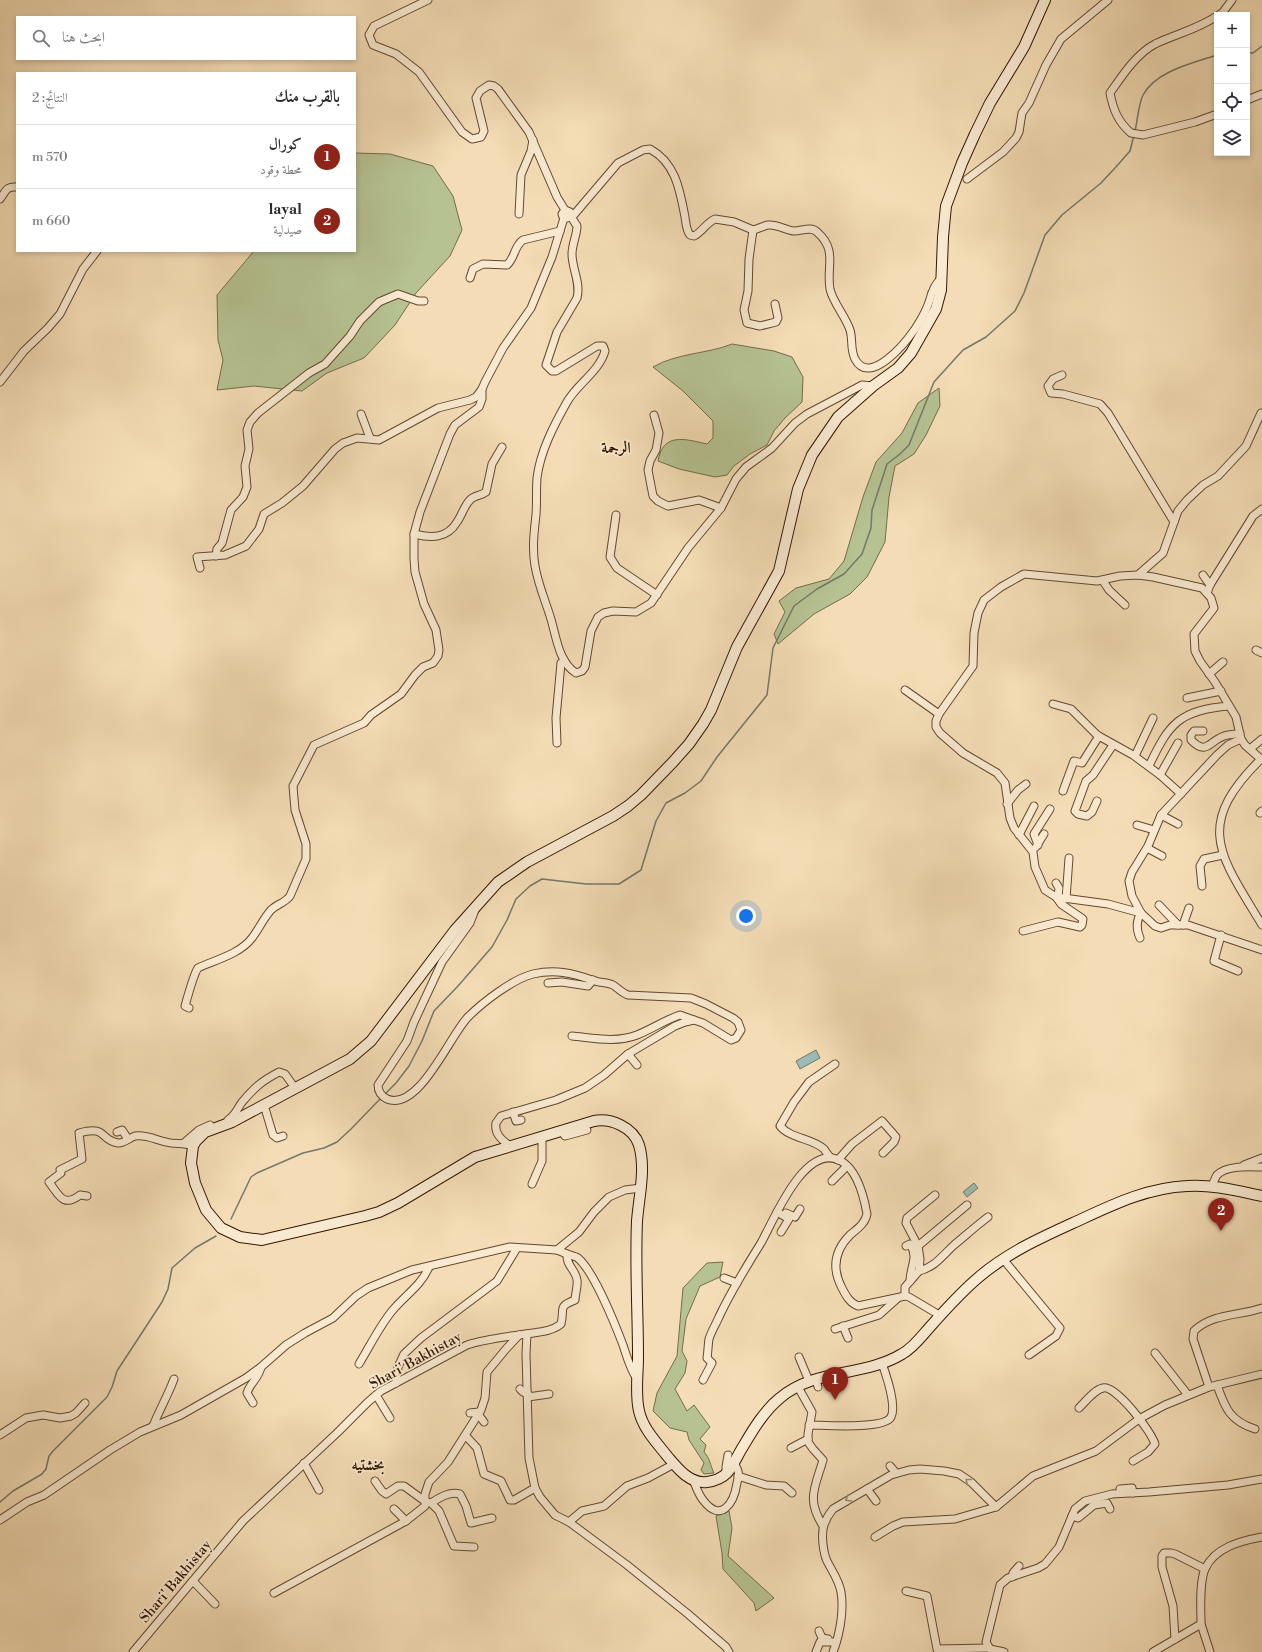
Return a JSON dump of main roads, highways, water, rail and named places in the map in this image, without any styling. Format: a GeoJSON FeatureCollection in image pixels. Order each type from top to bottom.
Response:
{"type":"FeatureCollection","features":[{"type":"Feature","properties":{"kind":"main road"},"geometry":{"type":"LineString","coordinates":[[1044,0],[1035,26],[1024,47],[990,103],[962,163],[946,206],[942,237],[941,290],[936,309],[911,353],[898,368],[873,386],[838,417],[812,455],[798,489],[779,570],[737,647],[712,710],[689,744],[641,795],[628,806],[613,816],[513,871],[498,882],[455,930],[371,1041],[350,1059],[264,1106],[232,1122],[205,1132],[189,1144],[191,1163],[199,1194],[206,1210],[215,1222],[228,1232],[240,1237],[262,1240],[337,1224],[378,1212],[398,1203],[475,1156],[542,1137],[561,1130],[601,1120],[606,1120],[622,1126],[635,1137],[638,1144],[642,1174],[637,1223],[639,1381],[637,1402],[642,1422],[674,1464],[693,1480],[708,1482],[721,1478],[726,1473],[731,1459],[778,1399],[798,1386],[838,1379],[906,1352],[980,1276],[1003,1259],[1042,1237],[1134,1196],[1161,1188],[1189,1186],[1211,1187],[1262,1196]]}},
{"type":"Feature","properties":{"kind":"water"},"geometry":{"type":"Polygon","coordinates":[[[816,1050],[820,1058],[800,1069],[796,1061],[816,1050]]]}},
{"type":"Feature","properties":{"kind":"water"},"geometry":{"type":"Polygon","coordinates":[[[974,1183],[978,1188],[967,1197],[963,1192],[974,1183]]]}},
{"type":"Feature","properties":{"kind":"waterway"},"geometry":{"type":"LineString","coordinates":[[1250,53],[1253,53],[1262,46]]}},
{"type":"Feature","properties":{"kind":"waterway"},"geometry":{"type":"LineString","coordinates":[[1135,131],[1139,107],[1143,95],[1149,87],[1157,80],[1176,69],[1214,56]]}},
{"type":"Feature","properties":{"kind":"waterway"},"geometry":{"type":"LineString","coordinates":[[385,1094],[409,1066],[422,1041],[434,1011],[492,947],[507,920],[516,899],[530,886],[542,879],[586,884],[619,884],[641,870],[656,821],[666,803],[685,793],[701,781],[717,757],[767,695],[773,648],[794,606],[817,589],[844,574],[862,554],[871,528],[872,510],[887,464],[909,445],[934,382],[963,350],[986,337],[1015,311],[1024,293],[1045,235],[1062,215],[1101,183],[1115,168],[1130,151],[1134,135]]}},
{"type":"Feature","properties":{"kind":"waterway"},"geometry":{"type":"LineString","coordinates":[[231,1219],[251,1177],[303,1153],[324,1148],[337,1142],[381,1098]]}},
{"type":"Feature","properties":{"kind":"waterway"},"geometry":{"type":"LineString","coordinates":[[0,1502],[13,1491],[42,1474],[46,1469],[49,1456],[53,1451],[107,1397],[117,1371],[162,1302],[168,1289],[172,1268],[195,1248],[216,1236]]}},
{"type":"Feature","properties":{"kind":"place","name":"layal"},"geometry":{"type":"Point","coordinates":[1221,1231]}},
{"type":"Feature","properties":{"kind":"place","name":"كورال"},"geometry":{"type":"Point","coordinates":[835,1400]}},
{"type":"Feature","properties":{"kind":"district","name":"الرجمة"},"geometry":{"type":"Point","coordinates":[616,447]}},
{"type":"Feature","properties":{"kind":"district","name":"بخشتيه"},"geometry":{"type":"Point","coordinates":[368,1464]}}]}
